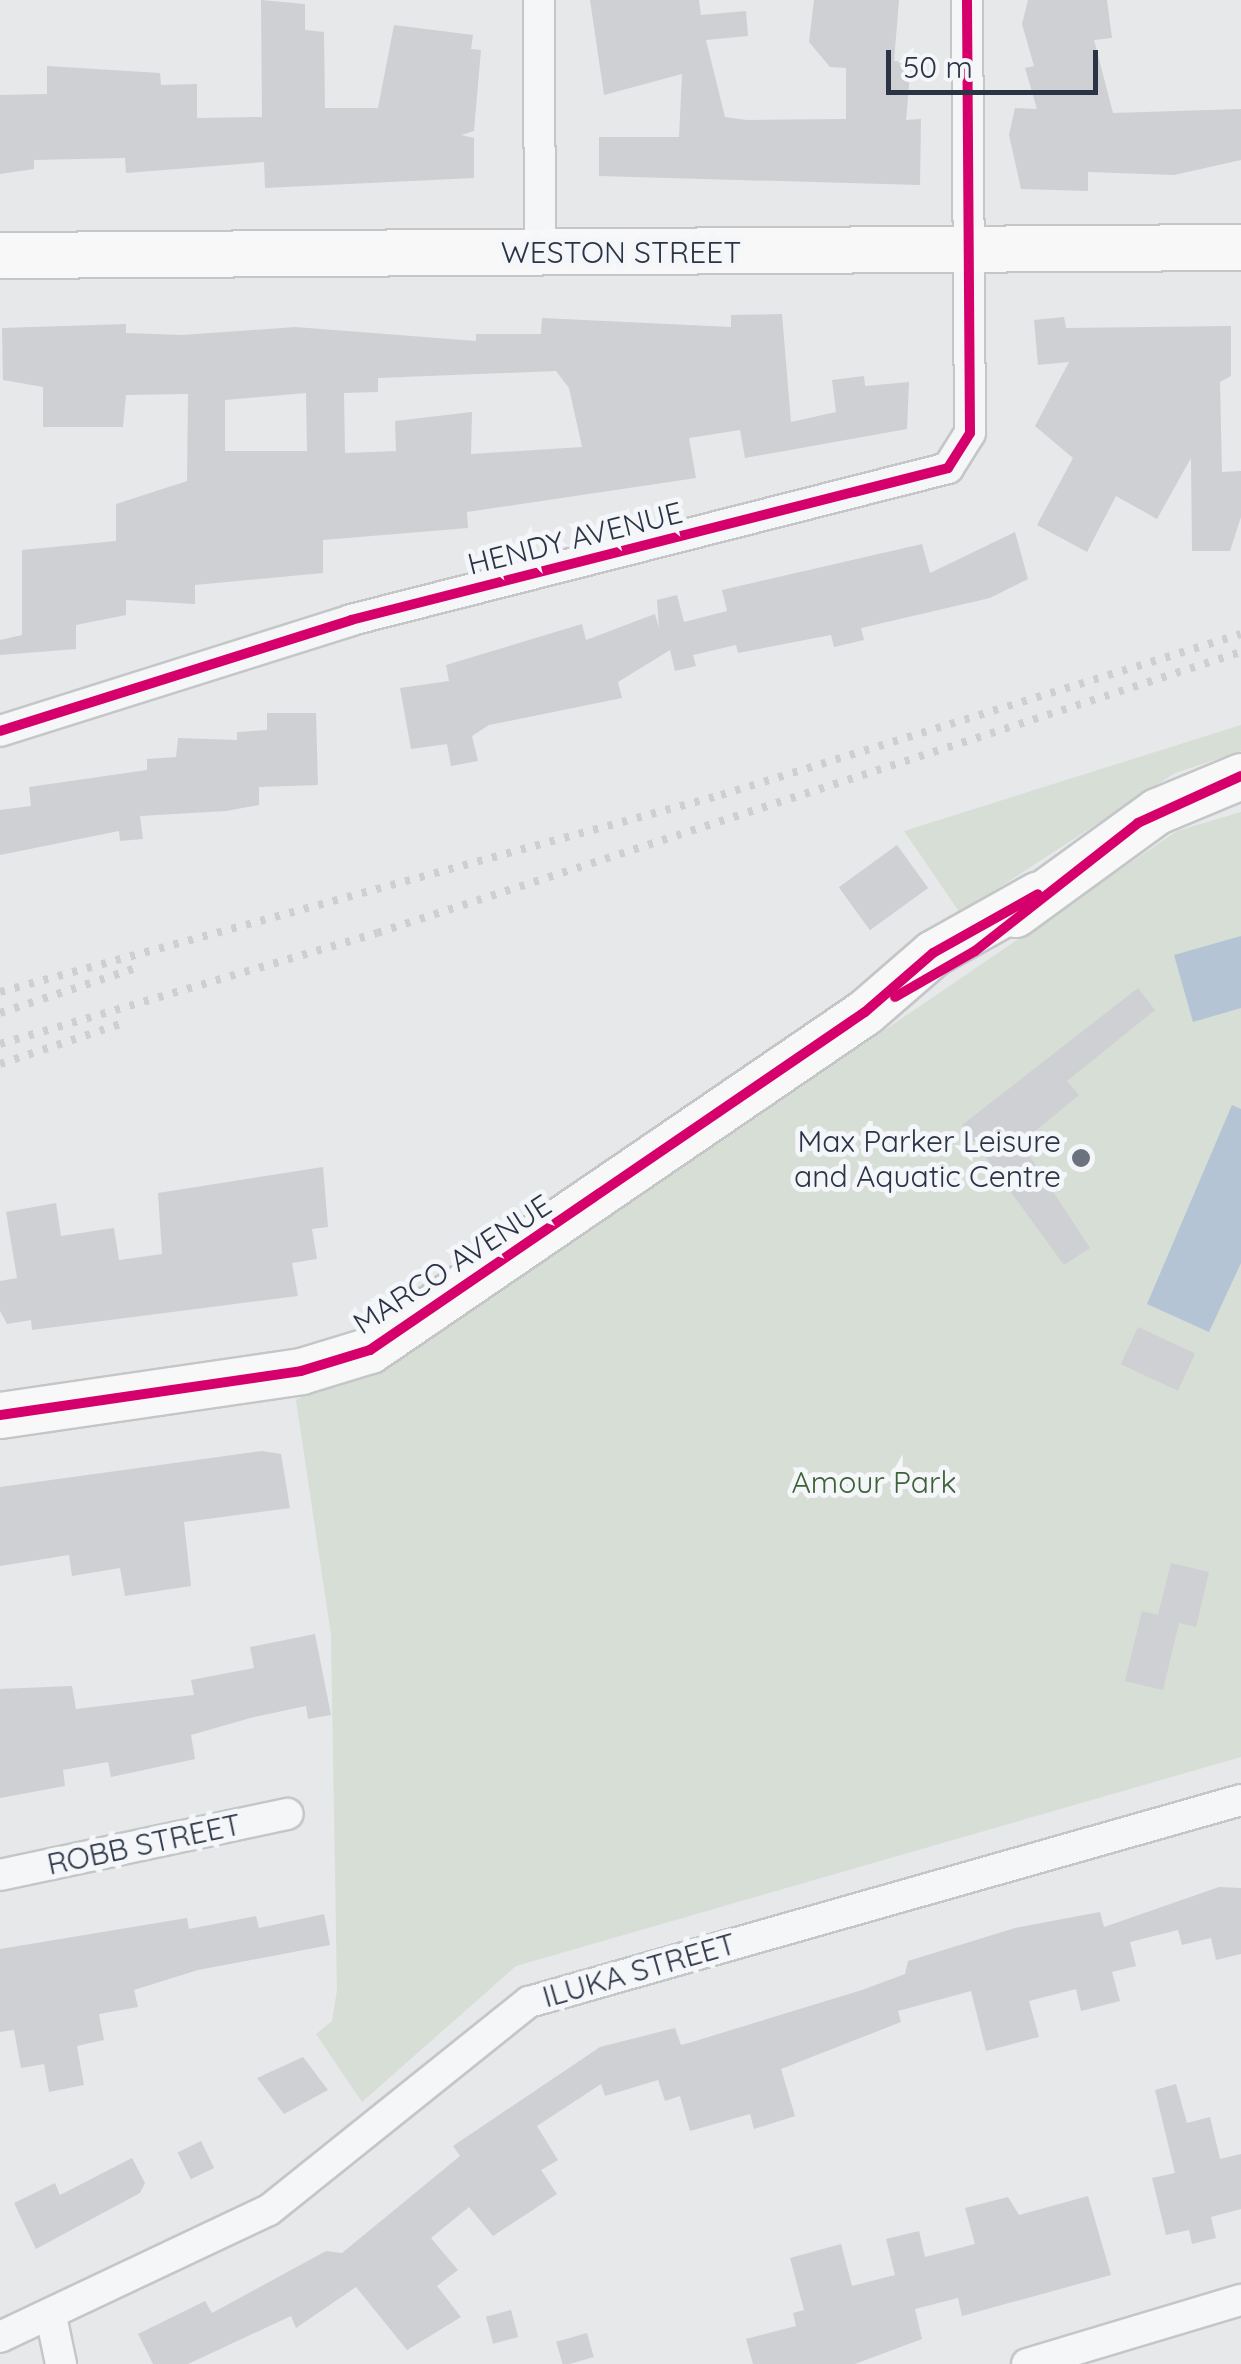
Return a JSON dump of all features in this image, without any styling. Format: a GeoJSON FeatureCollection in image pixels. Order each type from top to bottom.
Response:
{"type":"FeatureCollection","features":[{"type":"Feature","properties":{"kind":"street"},"geometry":{"type":"LineString","coordinates":[[538,0],[540,252]]}},
{"type":"Feature","properties":{"kind":"street","name":"HENDY AVENUE"},"geometry":{"type":"LineString","coordinates":[[0,731],[351,620],[948,468],[970,434],[967,0]]}},
{"type":"Feature","properties":{"kind":"street","name":"WESTON STREET"},"geometry":{"type":"LineString","coordinates":[[0,255],[1241,247]]}},
{"type":"Feature","properties":{"kind":"street","name":"MARCO AVENUE"},"geometry":{"type":"LineString","coordinates":[[0,1414],[300,1371],[370,1350],[872,1008],[933,953],[1038,894],[1157,811],[1241,776]]}},
{"type":"Feature","properties":{"kind":"street","name":"ILUKA STREET"},"geometry":{"type":"LineString","coordinates":[[0,2336],[51,2316],[269,2210],[529,2002],[1241,1800]]}},
{"type":"Feature","properties":{"kind":"street","name":"ROBB STREET"},"geometry":{"type":"LineString","coordinates":[[0,1875],[288,1814]]}},
{"type":"Feature","properties":{"kind":"street"},"geometry":{"type":"LineString","coordinates":[[1027,2364],[1241,2300]]}},
{"type":"Feature","properties":{"kind":"street"},"geometry":{"type":"LineString","coordinates":[[51,2316],[61,2364]]}},
{"type":"Feature","properties":{"kind":"green space"},"geometry":{"type":"Polygon","coordinates":[[[1241,725],[1241,751],[1175,773],[960,913],[904,831],[1241,725]]]}},
{"type":"Feature","properties":{"kind":"green space","name":"Amour Park"},"geometry":{"type":"Polygon","coordinates":[[[1241,812],[1241,1757],[516,1966],[362,2102],[316,2034],[332,2021],[337,1990],[331,1635],[296,1400],[546,1261],[1177,831],[1241,812]]]}},
{"type":"Feature","properties":{"kind":"water"},"geometry":{"type":"Polygon","coordinates":[[[1241,936],[1241,1008],[1193,1022],[1174,955],[1241,936]]]}},
{"type":"Feature","properties":{"kind":"water"},"geometry":{"type":"Polygon","coordinates":[[[1232,1105],[1241,1109],[1241,1263],[1209,1332],[1147,1304],[1232,1105]]]}},
{"type":"Feature","properties":{"kind":"building"},"geometry":{"type":"Polygon","coordinates":[[[261,0],[305,4],[305,30],[324,32],[325,108],[378,108],[394,25],[473,35],[471,49],[481,50],[474,131],[461,135],[474,138],[474,178],[265,188],[264,162],[126,173],[125,158],[34,160],[34,169],[0,174],[0,95],[47,94],[47,66],[160,73],[161,85],[197,84],[197,118],[262,117],[261,0]]]}},
{"type":"Feature","properties":{"kind":"building"},"geometry":{"type":"Polygon","coordinates":[[[590,0],[699,0],[701,15],[746,11],[748,36],[706,40],[725,117],[747,120],[846,119],[846,68],[830,67],[809,42],[814,0],[899,0],[894,61],[911,62],[906,120],[921,119],[920,185],[599,176],[599,137],[679,137],[682,74],[604,95],[590,0]]]}},
{"type":"Feature","properties":{"kind":"building"},"geometry":{"type":"Polygon","coordinates":[[[1028,0],[1107,0],[1112,38],[1094,40],[1113,113],[1241,109],[1241,160],[1174,175],[1088,172],[1088,191],[1021,189],[1009,135],[1015,108],[1037,109],[1025,68],[1034,66],[1022,24],[1028,0]]]}},
{"type":"Feature","properties":{"kind":"building"},"geometry":{"type":"Polygon","coordinates":[[[782,314],[791,422],[836,412],[832,380],[864,376],[865,386],[909,382],[907,429],[745,458],[740,430],[689,438],[696,478],[467,512],[468,528],[323,540],[323,573],[195,585],[195,604],[126,600],[126,615],[76,625],[76,649],[0,655],[0,640],[22,635],[22,550],[116,541],[116,504],[187,481],[188,394],[126,395],[123,427],[43,427],[43,387],[3,380],[2,328],[126,324],[126,333],[182,335],[295,327],[476,341],[476,334],[541,334],[542,318],[731,327],[731,315],[782,314]],[[556,371],[378,378],[378,392],[344,393],[345,453],[396,451],[395,421],[472,412],[471,454],[582,447],[569,388],[556,371]],[[306,393],[225,400],[225,451],[307,451],[306,393]]]}},
{"type":"Feature","properties":{"kind":"building"},"geometry":{"type":"Polygon","coordinates":[[[1064,317],[1066,328],[1231,326],[1231,376],[1220,382],[1222,472],[1241,471],[1241,517],[1230,551],[1192,551],[1191,458],[1157,519],[1116,496],[1087,552],[1037,525],[1073,458],[1035,426],[1069,362],[1038,365],[1034,320],[1064,317]]]}},
{"type":"Feature","properties":{"kind":"building"},"geometry":{"type":"Polygon","coordinates":[[[1015,532],[1028,579],[990,598],[861,628],[864,640],[834,647],[831,635],[738,653],[736,645],[693,655],[696,666],[675,671],[670,650],[618,682],[622,698],[489,725],[472,736],[478,761],[451,766],[447,744],[411,749],[400,688],[449,681],[446,665],[582,624],[586,640],[655,614],[659,628],[657,600],[677,595],[684,622],[727,611],[722,590],[922,544],[930,573],[1015,532]]]}},
{"type":"Feature","properties":{"kind":"building"},"geometry":{"type":"Polygon","coordinates":[[[267,713],[316,713],[318,785],[259,787],[259,805],[226,811],[140,816],[143,839],[120,841],[119,831],[0,855],[0,810],[31,806],[29,787],[147,770],[147,759],[176,757],[178,738],[237,740],[237,732],[267,730],[267,713]]]}},
{"type":"Feature","properties":{"kind":"building"},"geometry":{"type":"Polygon","coordinates":[[[897,845],[928,888],[870,930],[839,887],[897,845]]]}},
{"type":"Feature","properties":{"kind":"building"},"geometry":{"type":"Polygon","coordinates":[[[1138,988],[1155,1010],[1067,1081],[1079,1095],[1021,1143],[1090,1248],[1064,1265],[962,1125],[1138,988]]]}},
{"type":"Feature","properties":{"kind":"building"},"geometry":{"type":"Polygon","coordinates":[[[323,1167],[328,1227],[312,1229],[317,1259],[292,1263],[298,1296],[32,1330],[31,1320],[7,1324],[0,1311],[0,1281],[17,1278],[6,1212],[56,1203],[61,1236],[114,1228],[119,1260],[162,1254],[158,1193],[323,1167]]]}},
{"type":"Feature","properties":{"kind":"building"},"geometry":{"type":"Polygon","coordinates":[[[1138,1327],[1195,1354],[1178,1391],[1121,1364],[1138,1327]]]}},
{"type":"Feature","properties":{"kind":"building"},"geometry":{"type":"Polygon","coordinates":[[[262,1451],[281,1454],[290,1508],[184,1522],[191,1586],[125,1596],[120,1568],[72,1576],[69,1555],[0,1566],[0,1487],[262,1451]]]}},
{"type":"Feature","properties":{"kind":"building"},"geometry":{"type":"Polygon","coordinates":[[[1171,1563],[1209,1572],[1196,1627],[1179,1623],[1163,1690],[1125,1681],[1142,1611],[1158,1615],[1171,1563]]]}},
{"type":"Feature","properties":{"kind":"building"},"geometry":{"type":"Polygon","coordinates":[[[315,1634],[331,1715],[308,1719],[306,1706],[254,1717],[191,1735],[195,1759],[111,1777],[108,1762],[63,1770],[65,1786],[0,1798],[0,1689],[72,1686],[76,1709],[194,1695],[191,1680],[254,1668],[250,1647],[315,1634]]]}},
{"type":"Feature","properties":{"kind":"building"},"geometry":{"type":"Polygon","coordinates":[[[1219,1887],[1241,1888],[1241,1954],[1216,1960],[1211,1938],[1182,1945],[1178,1930],[1130,1942],[1136,1966],[1112,1972],[1120,2001],[1081,2011],[1076,1989],[1029,2001],[1039,2037],[986,2051],[971,1991],[898,2011],[901,2022],[781,2069],[795,2116],[754,2129],[750,2114],[690,2131],[680,2096],[665,2101],[658,2080],[605,2096],[601,2084],[537,2126],[558,2160],[541,2170],[557,2194],[493,2236],[469,2207],[431,2238],[458,2270],[437,2286],[461,2317],[407,2350],[356,2287],[296,2328],[291,2316],[188,2364],[153,2364],[138,2334],[205,2301],[212,2313],[326,2251],[342,2253],[460,2156],[453,2146],[600,2047],[675,2028],[681,2045],[862,1990],[905,1974],[908,1961],[1015,1928],[1100,1912],[1104,1927],[1219,1887]]]}},
{"type":"Feature","properties":{"kind":"building"},"geometry":{"type":"Polygon","coordinates":[[[324,1914],[330,1945],[198,1970],[134,1990],[138,2007],[99,2014],[104,2040],[77,2046],[84,2085],[49,2092],[44,2064],[21,2068],[14,2030],[0,2032],[0,1949],[187,1918],[189,1929],[256,1916],[259,1928],[324,1914]]]}},
{"type":"Feature","properties":{"kind":"building"},"geometry":{"type":"Polygon","coordinates":[[[303,2057],[328,2090],[284,2114],[257,2078],[303,2057]]]}},
{"type":"Feature","properties":{"kind":"building"},"geometry":{"type":"Polygon","coordinates":[[[1176,2084],[1187,2123],[1210,2117],[1220,2159],[1241,2154],[1241,2209],[1211,2217],[1216,2238],[1192,2244],[1189,2230],[1166,2235],[1152,2178],[1175,2173],[1155,2090],[1176,2084]]]}},
{"type":"Feature","properties":{"kind":"building"},"geometry":{"type":"Polygon","coordinates":[[[201,2141],[214,2168],[191,2179],[178,2152],[201,2141]]]}},
{"type":"Feature","properties":{"kind":"building"},"geometry":{"type":"Polygon","coordinates":[[[132,2158],[145,2183],[140,2193],[36,2249],[14,2203],[55,2183],[60,2195],[132,2158]]]}},
{"type":"Feature","properties":{"kind":"building"},"geometry":{"type":"Polygon","coordinates":[[[1088,2196],[1111,2275],[962,2316],[958,2298],[915,2309],[922,2339],[855,2364],[753,2364],[746,2339],[796,2326],[793,2313],[804,2310],[790,2258],[841,2244],[852,2286],[895,2275],[886,2239],[919,2231],[925,2257],[975,2244],[965,2208],[1008,2197],[1019,2215],[1088,2196]]]}},
{"type":"Feature","properties":{"kind":"building"},"geometry":{"type":"Polygon","coordinates":[[[511,2310],[518,2337],[493,2344],[486,2317],[511,2310]]]}},
{"type":"Feature","properties":{"kind":"building"},"geometry":{"type":"Polygon","coordinates":[[[587,2333],[594,2357],[563,2364],[556,2342],[587,2333]]]}},
{"type":"Feature","properties":{"kind":"railway"},"geometry":{"type":"LineString","coordinates":[[0,992],[721,795],[1241,634]]}},
{"type":"Feature","properties":{"kind":"railway"},"geometry":{"type":"LineString","coordinates":[[0,1044],[377,933],[1241,652]]}},
{"type":"Feature","properties":{"kind":"railway"},"geometry":{"type":"LineString","coordinates":[[0,1013],[142,966]]}},
{"type":"Feature","properties":{"kind":"railway"},"geometry":{"type":"LineString","coordinates":[[0,1064],[123,1023]]}},
{"type":"Feature","properties":{"kind":"cycle path"},"geometry":{"type":"LineString","coordinates":[[0,731],[351,620],[948,468],[970,433],[967,0]]}},
{"type":"Feature","properties":{"kind":"cycle path"},"geometry":{"type":"LineString","coordinates":[[895,997],[975,951],[1138,823],[1241,776]]}},
{"type":"Feature","properties":{"kind":"cycle path"},"geometry":{"type":"LineString","coordinates":[[0,1415],[301,1371],[370,1350],[865,1012],[933,953],[1038,894]]}},
{"type":"Feature","properties":{"kind":"place","name":"Max Parker Leisure and Aquatic Centre"},"geometry":{"type":"Point","coordinates":[1081,1158]}}]}
